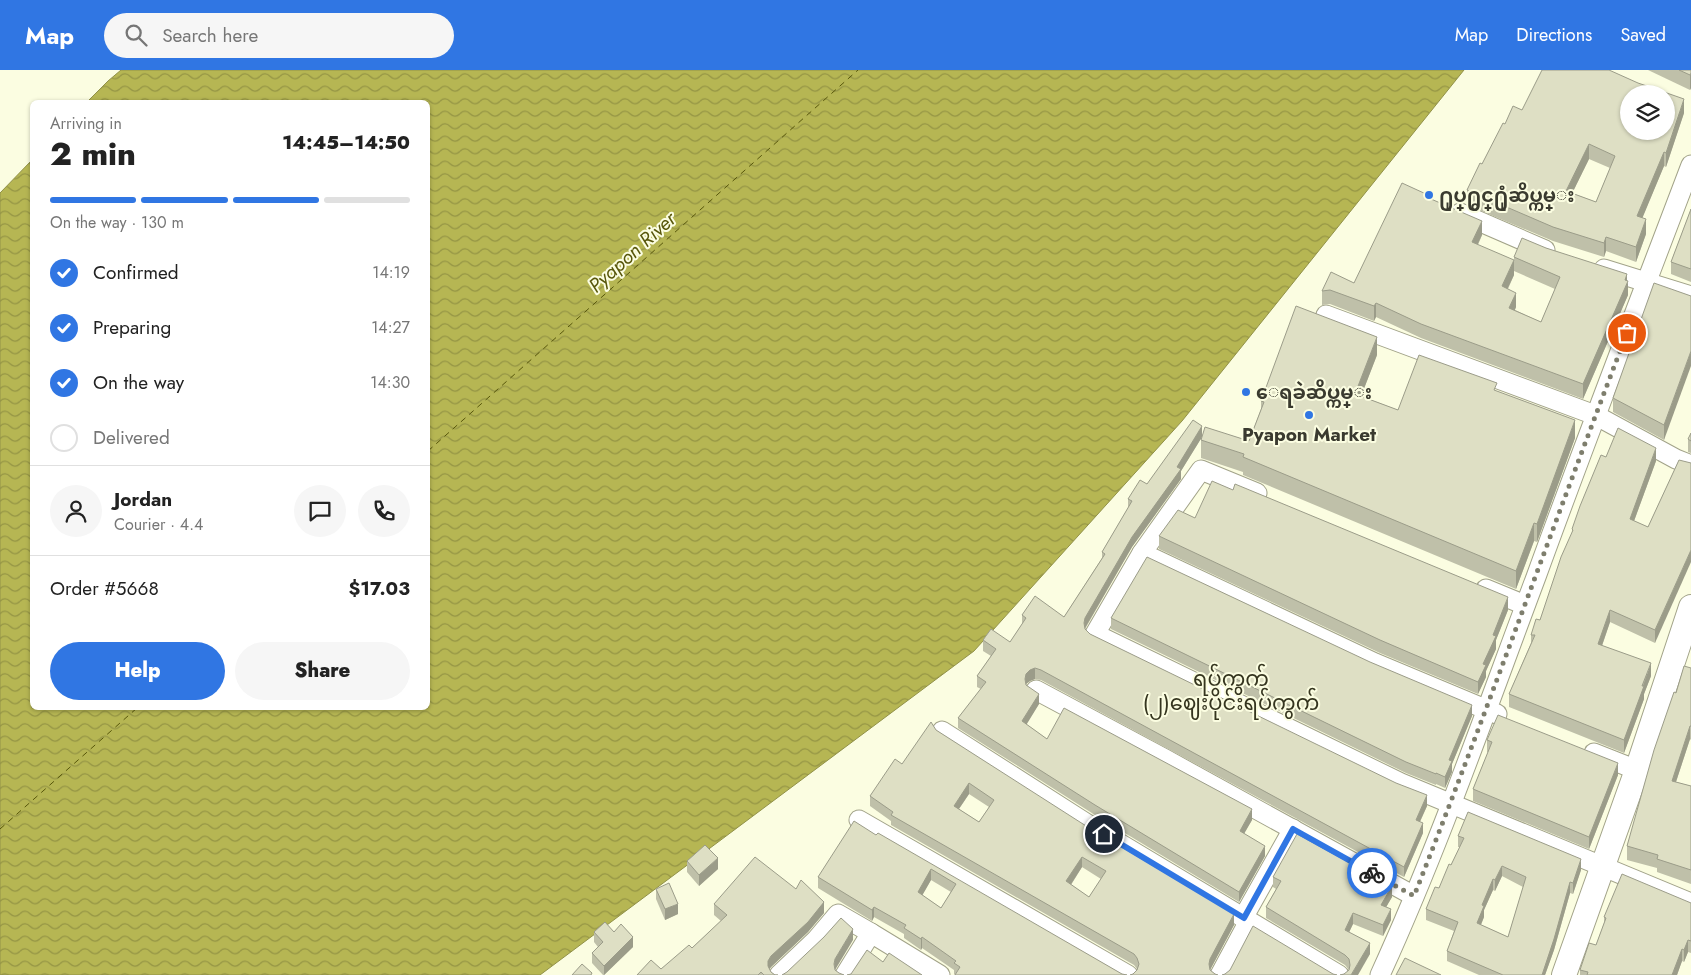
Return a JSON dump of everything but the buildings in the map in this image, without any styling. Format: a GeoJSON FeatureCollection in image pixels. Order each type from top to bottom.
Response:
{"type":"FeatureCollection","features":[{"type":"Feature","properties":{"kind":"main road"},"geometry":{"type":"LineString","coordinates":[[1564,975],[1604,866],[1691,606]]}},
{"type":"Feature","properties":{"kind":"street"},"geometry":{"type":"LineString","coordinates":[[1380,975],[1398,957],[1414,896],[1487,710],[1595,416],[1691,165]]}},
{"type":"Feature","properties":{"kind":"street"},"geometry":{"type":"LineString","coordinates":[[1443,206],[1558,254]]}},
{"type":"Feature","properties":{"kind":"street"},"geometry":{"type":"LineString","coordinates":[[1584,263],[1691,296]]}},
{"type":"Feature","properties":{"kind":"street"},"geometry":{"type":"LineString","coordinates":[[1326,315],[1595,416],[1676,460],[1691,465]]}},
{"type":"Feature","properties":{"kind":"street"},"geometry":{"type":"LineString","coordinates":[[1273,500],[1201,470],[1142,553],[1095,634],[1401,783],[1691,903]]}},
{"type":"Feature","properties":{"kind":"street"},"geometry":{"type":"LineString","coordinates":[[1142,553],[1375,663],[1513,721]]}},
{"type":"Feature","properties":{"kind":"street"},"geometry":{"type":"LineString","coordinates":[[1471,583],[1525,605]]}},
{"type":"Feature","properties":{"kind":"street"},"geometry":{"type":"LineString","coordinates":[[1036,690],[1414,896]]}},
{"type":"Feature","properties":{"kind":"street"},"geometry":{"type":"LineString","coordinates":[[942,731],[1089,825],[1339,975]]}},
{"type":"Feature","properties":{"kind":"street"},"geometry":{"type":"LineString","coordinates":[[1575,746],[1637,770]]}},
{"type":"Feature","properties":{"kind":"street"},"geometry":{"type":"LineString","coordinates":[[859,820],[1128,975]]}},
{"type":"Feature","properties":{"kind":"street"},"geometry":{"type":"LineString","coordinates":[[1220,975],[1246,919],[1293,829]]}},
{"type":"Feature","properties":{"kind":"street"},"geometry":{"type":"LineString","coordinates":[[779,975],[816,940],[838,914],[940,975]]}},
{"type":"Feature","properties":{"kind":"street"},"geometry":{"type":"LineString","coordinates":[[845,975],[871,933]]}},
{"type":"Feature","properties":{"kind":"water","name":"Pyapon River"},"geometry":{"type":"Polygon","coordinates":[[[121,70],[1464,70],[1182,421],[974,651],[540,975],[0,975],[0,193],[30,162],[30,710],[430,710],[430,100],[89,100],[121,70]]]}},
{"type":"Feature","properties":{"kind":"ferry route"},"geometry":{"type":"LineString","coordinates":[[430,449],[858,70]]}},
{"type":"Feature","properties":{"kind":"ferry route"},"geometry":{"type":"LineString","coordinates":[[0,829],[135,710]]}},
{"type":"Feature","properties":{"kind":"way so far"},"geometry":{"type":"LineString","coordinates":[[1372,873],[1414,896],[1487,710],[1627,333]]}},
{"type":"Feature","properties":{"kind":"place","name":"႐ုပ္႐ွင္႐ုံဆိပ္ကမ္း"},"geometry":{"type":"Point","coordinates":[1429,195]}},
{"type":"Feature","properties":{"kind":"place","name":"ေရခဲဆိပ္ကမ္း"},"geometry":{"type":"Point","coordinates":[1246,392]}},
{"type":"Feature","properties":{"kind":"place","name":"Pyapon Market"},"geometry":{"type":"Point","coordinates":[1309,415]}},
{"type":"Feature","properties":{"kind":"district","name":"ရပ်ကွက် (၂)ဈေးပိုင်းရပ်ကွက်"},"geometry":{"type":"Point","coordinates":[1231,691]}},
{"type":"Feature","properties":{"kind":"route"},"geometry":{"type":"LineString","coordinates":[[1104,834],[1244,918],[1293,829],[1372,873]]}}]}
